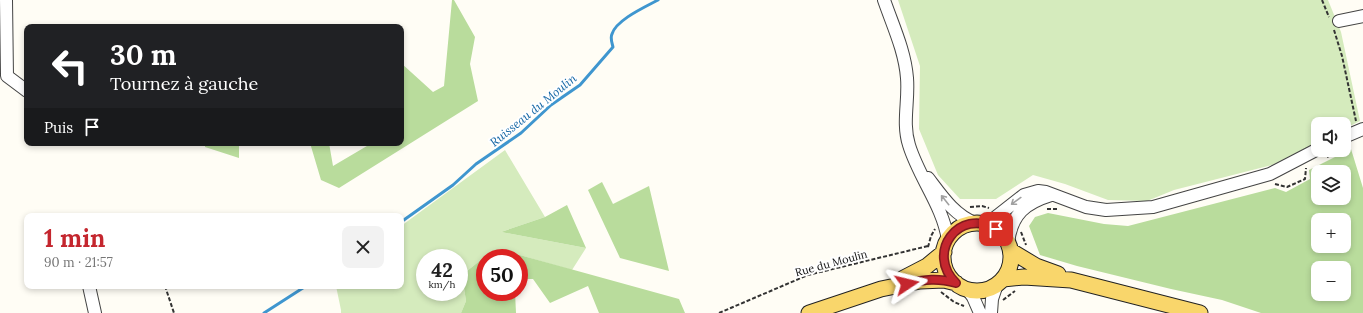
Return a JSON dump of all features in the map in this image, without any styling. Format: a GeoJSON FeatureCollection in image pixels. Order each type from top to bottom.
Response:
{"type":"FeatureCollection","features":[{"type":"Feature","properties":{"kind":"main road"},"geometry":{"type":"LineString","coordinates":[[881,289],[922,269],[937,259],[954,233],[961,227],[980,224],[992,227],[1000,232],[1009,247],[1036,266],[1072,280],[1200,313]]}},
{"type":"Feature","properties":{"kind":"main road"},"geometry":{"type":"LineString","coordinates":[[946,246],[946,269],[949,274],[962,286]]}},
{"type":"Feature","properties":{"kind":"main road"},"geometry":{"type":"LineString","coordinates":[[1000,282],[1009,268],[1009,247]]}},
{"type":"Feature","properties":{"kind":"main road"},"geometry":{"type":"LineString","coordinates":[[809,313],[881,289],[932,279],[944,280],[962,286],[983,290],[1000,282],[1024,276],[1072,280]]}},
{"type":"Feature","properties":{"kind":"street"},"geometry":{"type":"LineString","coordinates":[[6,0],[7,76],[24,89]]}},
{"type":"Feature","properties":{"kind":"street"},"geometry":{"type":"LineString","coordinates":[[884,0],[902,49],[906,66],[906,120],[909,144],[916,163],[943,220],[946,246]]}},
{"type":"Feature","properties":{"kind":"street"},"geometry":{"type":"LineString","coordinates":[[1334,21],[1363,16]]}},
{"type":"Feature","properties":{"kind":"street"},"geometry":{"type":"LineString","coordinates":[[916,163],[955,211],[966,220],[980,224],[1024,196],[1038,191],[1071,200],[1086,207],[1106,210],[1152,207],[1270,174],[1311,153]]}},
{"type":"Feature","properties":{"kind":"street"},"geometry":{"type":"LineString","coordinates":[[1009,247],[1013,221],[1017,216],[1040,198],[1051,195]]}},
{"type":"Feature","properties":{"kind":"street"},"geometry":{"type":"LineString","coordinates":[[991,313],[992,299],[1000,282]]}},
{"type":"Feature","properties":{"kind":"street"},"geometry":{"type":"LineString","coordinates":[[962,286],[973,297],[980,313]]}},
{"type":"Feature","properties":{"kind":"street"},"geometry":{"type":"LineString","coordinates":[[90,289],[95,313]]}},
{"type":"Feature","properties":{"kind":"path"},"geometry":{"type":"LineString","coordinates":[[1322,0],[1334,21],[1360,130]]}},
{"type":"Feature","properties":{"kind":"path"},"geometry":{"type":"LineString","coordinates":[[968,207],[982,206],[995,210]]}},
{"type":"Feature","properties":{"kind":"path"},"geometry":{"type":"LineString","coordinates":[[927,251],[931,236],[936,227]]}},
{"type":"Feature","properties":{"kind":"path"},"geometry":{"type":"LineString","coordinates":[[1020,229],[1027,247]]}},
{"type":"Feature","properties":{"kind":"path","name":"Rue du Moulin"},"geometry":{"type":"LineString","coordinates":[[719,313],[808,275],[928,246]]}},
{"type":"Feature","properties":{"kind":"path"},"geometry":{"type":"LineString","coordinates":[[999,302],[1018,288]]}},
{"type":"Feature","properties":{"kind":"path"},"geometry":{"type":"LineString","coordinates":[[166,289],[174,313]]}},
{"type":"Feature","properties":{"kind":"path"},"geometry":{"type":"LineString","coordinates":[[938,290],[948,298],[965,306]]}},
{"type":"Feature","properties":{"kind":"green space"},"geometry":{"type":"Polygon","coordinates":[[[452,0],[454,0],[475,37],[470,64],[478,101],[339,188],[321,180],[311,146],[330,146],[333,166],[367,146],[404,146],[404,66],[433,92],[444,86],[452,0]]]}},
{"type":"Feature","properties":{"kind":"green space"},"geometry":{"type":"Polygon","coordinates":[[[898,0],[1328,0],[1341,32],[1360,121],[1351,126],[1351,117],[1311,117],[1311,146],[1272,165],[1174,190],[1147,201],[1108,200],[1065,184],[1033,175],[996,199],[960,199],[938,175],[919,129],[920,66],[898,0]]]}},
{"type":"Feature","properties":{"kind":"green space"},"geometry":{"type":"Polygon","coordinates":[[[239,146],[239,158],[205,147],[239,146]]]}},
{"type":"Feature","properties":{"kind":"green space"},"geometry":{"type":"Polygon","coordinates":[[[1351,149],[1363,188],[1363,313],[1261,313],[1222,300],[1077,266],[1040,255],[1029,226],[1035,217],[1048,213],[1104,224],[1128,226],[1275,188],[1286,192],[1310,179],[1309,170],[1311,169],[1311,205],[1351,205],[1351,165],[1319,165],[1335,157],[1351,157],[1351,149]]]}},
{"type":"Feature","properties":{"kind":"green space"},"geometry":{"type":"Polygon","coordinates":[[[505,150],[545,217],[501,232],[586,248],[572,270],[528,257],[528,249],[476,249],[476,264],[468,270],[468,249],[416,249],[416,301],[466,301],[461,313],[341,313],[337,289],[404,289],[404,224],[505,150]]]}},
{"type":"Feature","properties":{"kind":"green space"},"geometry":{"type":"Polygon","coordinates":[[[602,182],[613,204],[649,186],[669,271],[620,258],[588,190],[602,182]]]}},
{"type":"Feature","properties":{"kind":"green space"},"geometry":{"type":"Polygon","coordinates":[[[567,205],[586,248],[501,232],[545,217],[567,205]]]}},
{"type":"Feature","properties":{"kind":"green space"},"geometry":{"type":"Polygon","coordinates":[[[528,257],[679,299],[685,313],[599,313],[588,286],[550,303],[533,279],[528,279],[528,257]]]}},
{"type":"Feature","properties":{"kind":"green space"},"geometry":{"type":"Polygon","coordinates":[[[476,264],[476,301],[515,301],[516,313],[461,313],[466,301],[468,301],[468,270],[476,264]]]}},
{"type":"Feature","properties":{"kind":"waterway","name":"Ruisseau du Moulin"},"geometry":{"type":"LineString","coordinates":[[404,220],[453,185],[476,164],[521,133],[551,105],[580,85],[613,47],[611,36],[619,24],[632,14],[658,0]]}},
{"type":"Feature","properties":{"kind":"waterway","name":"Ruisseau du Moulin"},"geometry":{"type":"LineString","coordinates":[[264,313],[301,289]]}},
{"type":"Feature","properties":{"kind":"route"},"geometry":{"type":"LineString","coordinates":[[907,284],[932,279],[956,283],[952,279],[944,264],[944,252],[948,240],[961,227],[971,224],[984,224],[996,229]]}}]}
